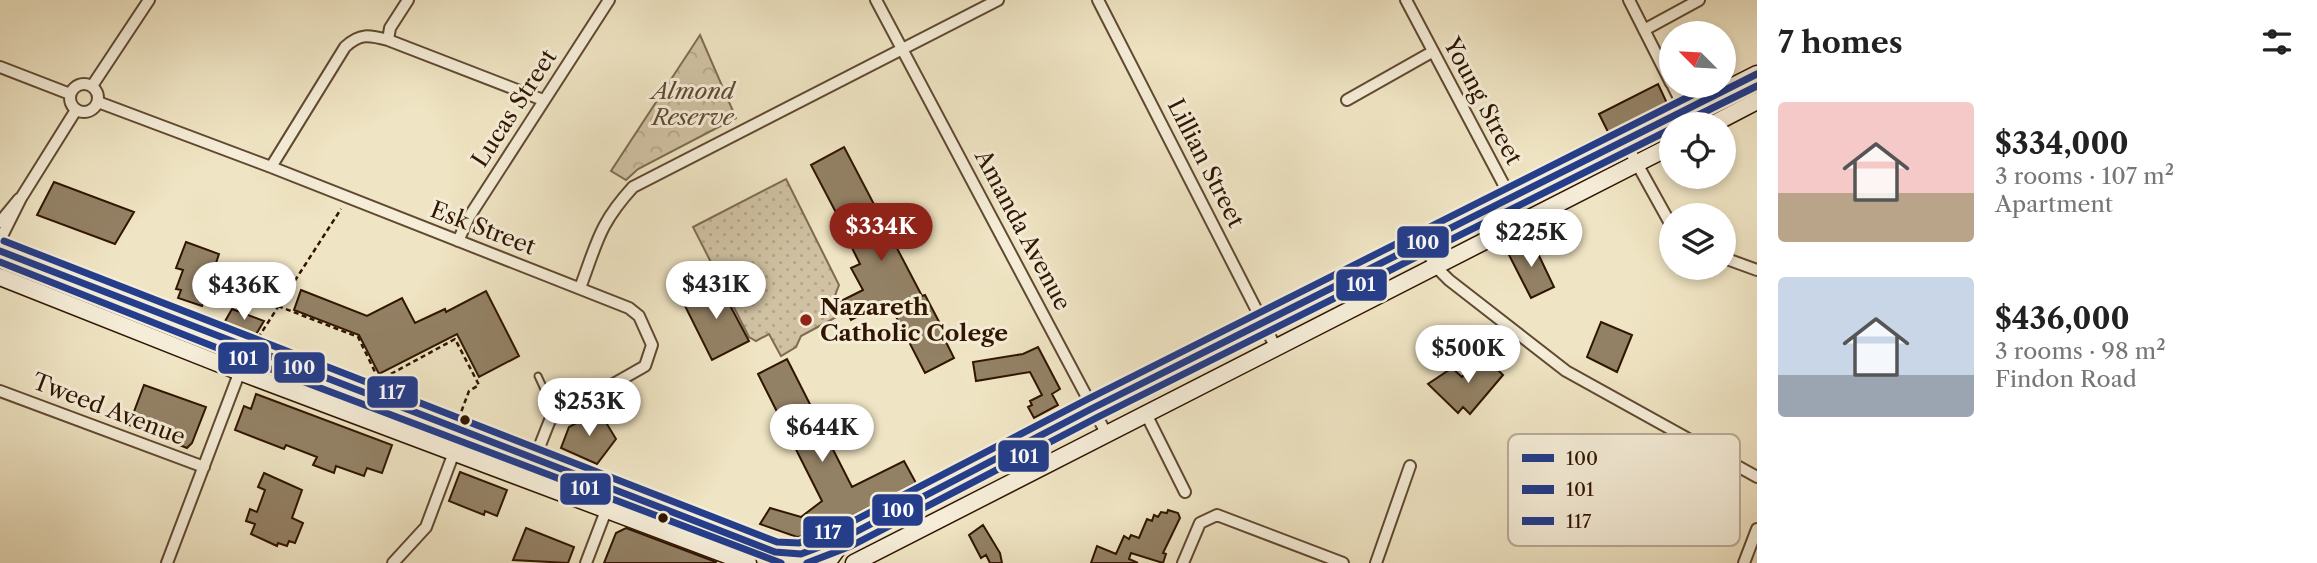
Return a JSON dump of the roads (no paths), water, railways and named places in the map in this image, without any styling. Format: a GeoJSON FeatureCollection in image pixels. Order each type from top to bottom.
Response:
{"type":"FeatureCollection","features":[{"type":"Feature","properties":{"kind":"main road"},"geometry":{"type":"LineString","coordinates":[[1698,112],[1757,74]]}},
{"type":"Feature","properties":{"kind":"main road"},"geometry":{"type":"LineString","coordinates":[[1736,112],[1757,101]]}},
{"type":"Feature","properties":{"kind":"main road"},"geometry":{"type":"LineString","coordinates":[[775,552],[801,554],[846,537],[1265,321],[1625,142],[1659,129]]}},
{"type":"Feature","properties":{"kind":"main road"},"geometry":{"type":"LineString","coordinates":[[854,563],[870,558],[1106,432],[1659,153]]}},
{"type":"Feature","properties":{"kind":"main road"},"geometry":{"type":"LineString","coordinates":[[0,251],[197,330],[252,345],[460,424],[535,458],[615,487],[775,552],[794,563]]}},
{"type":"Feature","properties":{"kind":"main road"},"geometry":{"type":"LineString","coordinates":[[0,276],[240,372],[455,450],[748,563]]}},
{"type":"Feature","properties":{"kind":"main road"},"geometry":{"type":"LineString","coordinates":[[0,290],[25,286]]}},
{"type":"Feature","properties":{"kind":"main road"},"geometry":{"type":"LineString","coordinates":[[675,534],[696,522]]}},
{"type":"Feature","properties":{"kind":"main road"},"geometry":{"type":"LineString","coordinates":[[827,563],[846,537]]}},
{"type":"Feature","properties":{"kind":"street"},"geometry":{"type":"LineString","coordinates":[[92,86],[149,0]]}},
{"type":"Feature","properties":{"kind":"street"},"geometry":{"type":"LineString","coordinates":[[388,40],[390,28],[408,0]]}},
{"type":"Feature","properties":{"kind":"street","name":"Lucas Street"},"geometry":{"type":"LineString","coordinates":[[458,241],[469,217],[609,0]]}},
{"type":"Feature","properties":{"kind":"street","name":"Amanda Avenue"},"geometry":{"type":"LineString","coordinates":[[876,0],[1106,432]]}},
{"type":"Feature","properties":{"kind":"street"},"geometry":{"type":"LineString","coordinates":[[580,288],[600,228],[633,187],[998,0]]}},
{"type":"Feature","properties":{"kind":"street","name":"Lillian Street"},"geometry":{"type":"LineString","coordinates":[[1098,0],[1265,321],[1275,346]]}},
{"type":"Feature","properties":{"kind":"street","name":"Young Street"},"geometry":{"type":"LineString","coordinates":[[1406,0],[1524,221]]}},
{"type":"Feature","properties":{"kind":"street"},"geometry":{"type":"LineString","coordinates":[[1629,0],[1659,59]]}},
{"type":"Feature","properties":{"kind":"street"},"geometry":{"type":"LineString","coordinates":[[1644,30],[1699,0]]}},
{"type":"Feature","properties":{"kind":"street"},"geometry":{"type":"LineString","coordinates":[[271,167],[345,47],[355,37],[367,34],[543,100]]}},
{"type":"Feature","properties":{"kind":"street"},"geometry":{"type":"LineString","coordinates":[[1347,100],[1432,52]]}},
{"type":"Feature","properties":{"kind":"street"},"geometry":{"type":"LineString","coordinates":[[0,67],[70,94]]}},
{"type":"Feature","properties":{"kind":"street"},"geometry":{"type":"LineString","coordinates":[[79,84],[92,86],[99,94],[98,102],[89,112],[76,110],[70,100],[70,94],[79,84]]}},
{"type":"Feature","properties":{"kind":"street","name":"Esk Street"},"geometry":{"type":"LineString","coordinates":[[98,102],[629,308],[639,316],[652,345],[645,366],[556,415]]}},
{"type":"Feature","properties":{"kind":"street"},"geometry":{"type":"LineString","coordinates":[[0,240],[21,198],[76,110]]}},
{"type":"Feature","properties":{"kind":"street"},"geometry":{"type":"LineString","coordinates":[[1625,142],[1659,204]]}},
{"type":"Feature","properties":{"kind":"street"},"geometry":{"type":"LineString","coordinates":[[0,222],[8,209],[21,198]]}},
{"type":"Feature","properties":{"kind":"street"},"geometry":{"type":"LineString","coordinates":[[1423,243],[1436,267],[1566,371],[1680,434]]}},
{"type":"Feature","properties":{"kind":"street"},"geometry":{"type":"LineString","coordinates":[[1736,262],[1757,270]]}},
{"type":"Feature","properties":{"kind":"street"},"geometry":{"type":"LineString","coordinates":[[167,563],[252,345]]}},
{"type":"Feature","properties":{"kind":"street","name":"Tweed Avenue"},"geometry":{"type":"LineString","coordinates":[[0,391],[204,467]]}},
{"type":"Feature","properties":{"kind":"street"},"geometry":{"type":"LineString","coordinates":[[1145,412],[1185,492]]}},
{"type":"Feature","properties":{"kind":"street"},"geometry":{"type":"LineString","coordinates":[[527,478],[550,419],[556,415]]}},
{"type":"Feature","properties":{"kind":"street"},"geometry":{"type":"LineString","coordinates":[[393,563],[426,527],[455,450],[460,424]]}},
{"type":"Feature","properties":{"kind":"street"},"geometry":{"type":"LineString","coordinates":[[1376,563],[1410,467]]}},
{"type":"Feature","properties":{"kind":"street"},"geometry":{"type":"LineString","coordinates":[[1740,468],[1757,477]]}},
{"type":"Feature","properties":{"kind":"street"},"geometry":{"type":"LineString","coordinates":[[586,563],[615,487]]}},
{"type":"Feature","properties":{"kind":"street"},"geometry":{"type":"LineString","coordinates":[[1183,563],[1195,531],[1207,518],[1217,516],[1343,563]]}},
{"type":"Feature","properties":{"kind":"street"},"geometry":{"type":"LineString","coordinates":[[1744,563],[1757,529]]}},
{"type":"Feature","properties":{"kind":"lane"},"geometry":{"type":"LineString","coordinates":[[187,351],[197,330]]}},
{"type":"Feature","properties":{"kind":"lane"},"geometry":{"type":"LineString","coordinates":[[538,376],[556,415]]}},
{"type":"Feature","properties":{"kind":"place","name":"Nazareth Catholic Colege"},"geometry":{"type":"Point","coordinates":[806,320]}},
{"type":"Feature","properties":{"kind":"park label","name":"Almond Reserve"},"geometry":{"type":"Point","coordinates":[693,104]}}]}
